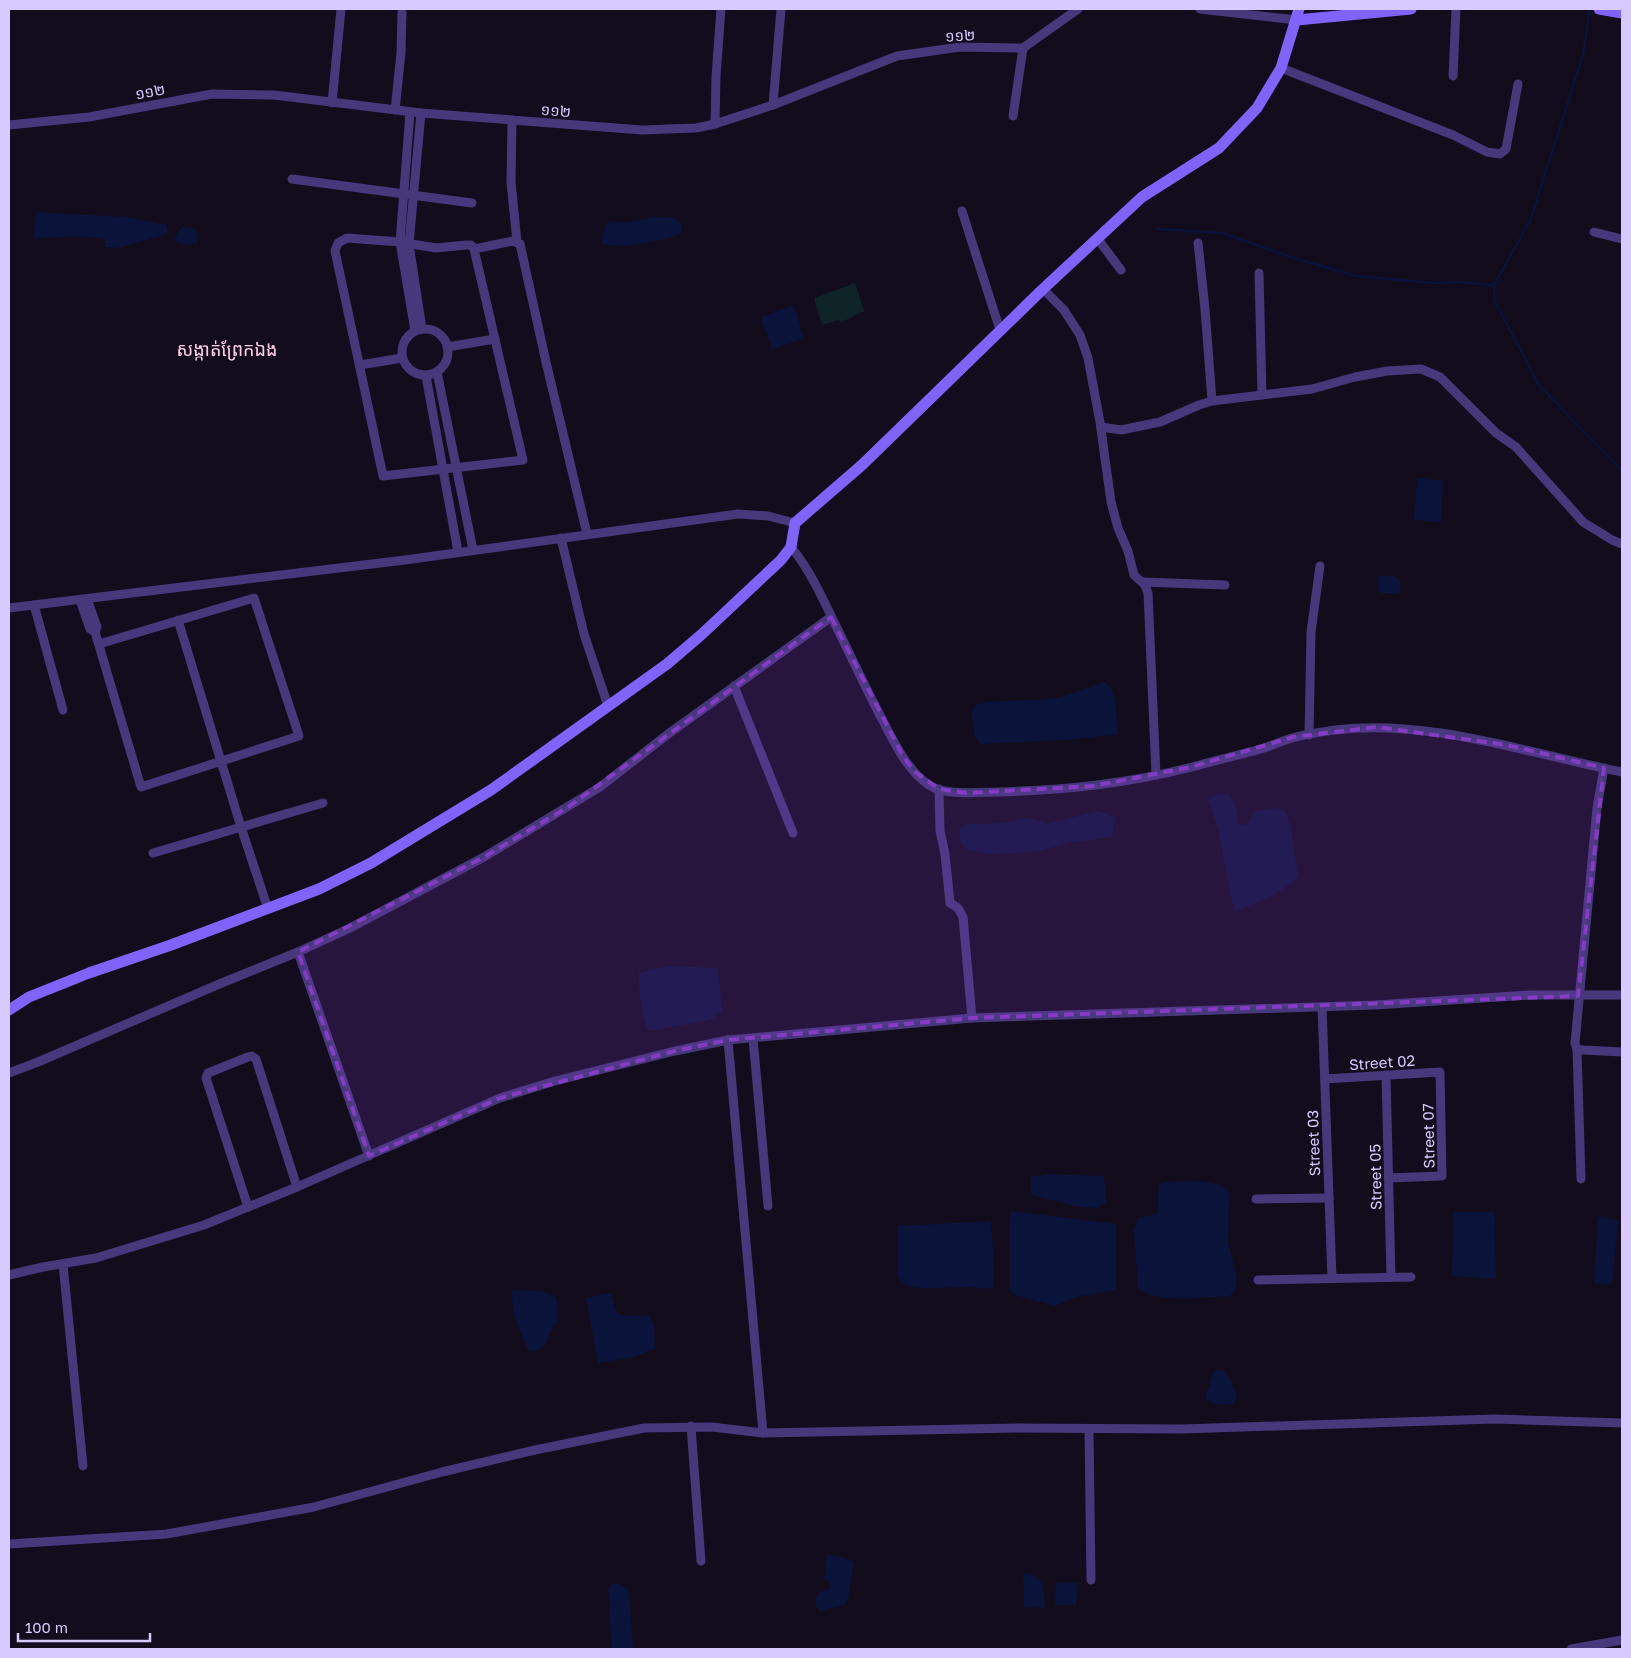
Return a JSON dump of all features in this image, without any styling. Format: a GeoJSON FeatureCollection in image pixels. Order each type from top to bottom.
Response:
{"type":"FeatureCollection","features":[{"type":"Feature","properties":{"kind":"street"},"geometry":{"type":"LineString","coordinates":[[332,103],[340,9]]}},
{"type":"Feature","properties":{"kind":"street"},"geometry":{"type":"LineString","coordinates":[[715,124],[716,76],[721,9]]}},
{"type":"Feature","properties":{"kind":"street"},"geometry":{"type":"LineString","coordinates":[[773,105],[780,9]]}},
{"type":"Feature","properties":{"kind":"street"},"geometry":{"type":"LineString","coordinates":[[1013,116],[1024,48],[1078,9]]}},
{"type":"Feature","properties":{"kind":"street"},"geometry":{"type":"LineString","coordinates":[[1200,9],[1298,14],[1411,9]]}},
{"type":"Feature","properties":{"kind":"street"},"geometry":{"type":"LineString","coordinates":[[1454,76],[1456,9]]}},
{"type":"Feature","properties":{"kind":"street"},"geometry":{"type":"LineString","coordinates":[[395,110],[401,53],[402,12]]}},
{"type":"Feature","properties":{"kind":"street"},"geometry":{"type":"LineString","coordinates":[[9,1009],[29,997],[89,973],[171,945],[319,889],[371,863],[491,790],[666,664],[701,635],[781,560],[791,547],[795,523],[896,433],[1000,330],[1097,238],[1142,197],[1219,148],[1257,108],[1281,68],[1298,14]]}},
{"type":"Feature","properties":{"kind":"street","name":"១១២"},"geometry":{"type":"LineString","coordinates":[[9,125],[89,116],[212,94],[274,95],[410,112],[642,130],[696,128],[715,124],[773,105],[897,56],[960,47],[1024,48]]}},
{"type":"Feature","properties":{"kind":"street"},"geometry":{"type":"LineString","coordinates":[[1281,68],[1453,135],[1487,152],[1500,154],[1506,149],[1518,84]]}},
{"type":"Feature","properties":{"kind":"street"},"geometry":{"type":"LineString","coordinates":[[410,112],[400,242],[418,330]]}},
{"type":"Feature","properties":{"kind":"street"},"geometry":{"type":"LineString","coordinates":[[418,330],[409,244],[421,113]]}},
{"type":"Feature","properties":{"kind":"street"},"geometry":{"type":"LineString","coordinates":[[512,120],[511,182],[517,242],[520,244],[546,362],[588,534]]}},
{"type":"Feature","properties":{"kind":"street"},"geometry":{"type":"LineString","coordinates":[[292,179],[472,203]]}},
{"type":"Feature","properties":{"kind":"street"},"geometry":{"type":"LineString","coordinates":[[962,211],[1000,330]]}},
{"type":"Feature","properties":{"kind":"street"},"geometry":{"type":"LineString","coordinates":[[1594,232],[1622,239]]}},
{"type":"Feature","properties":{"kind":"street"},"geometry":{"type":"LineString","coordinates":[[347,238],[409,244],[436,248],[471,245],[474,249],[523,459],[383,476],[335,251],[338,243],[347,238]]}},
{"type":"Feature","properties":{"kind":"street"},"geometry":{"type":"LineString","coordinates":[[1097,238],[1121,270]]}},
{"type":"Feature","properties":{"kind":"street"},"geometry":{"type":"LineString","coordinates":[[474,249],[517,242]]}},
{"type":"Feature","properties":{"kind":"street"},"geometry":{"type":"LineString","coordinates":[[1198,243],[1212,401]]}},
{"type":"Feature","properties":{"kind":"street"},"geometry":{"type":"LineString","coordinates":[[1260,273],[1262,395]]}},
{"type":"Feature","properties":{"kind":"street"},"geometry":{"type":"LineString","coordinates":[[1043,289],[1064,310],[1080,335],[1088,358],[1101,427],[1111,502],[1118,528],[1128,550],[1134,575],[1146,585],[1148,593],[1156,775]]}},
{"type":"Feature","properties":{"kind":"street"},"geometry":{"type":"LineString","coordinates":[[418,330],[435,331],[445,340],[447,347],[447,360],[444,366],[437,372],[426,376],[418,375],[411,371],[405,366],[402,358],[401,350],[404,342],[408,336],[418,330]]}},
{"type":"Feature","properties":{"kind":"street"},"geometry":{"type":"LineString","coordinates":[[447,347],[495,339]]}},
{"type":"Feature","properties":{"kind":"street"},"geometry":{"type":"LineString","coordinates":[[360,365],[402,358]]}},
{"type":"Feature","properties":{"kind":"street"},"geometry":{"type":"LineString","coordinates":[[1101,427],[1121,430],[1160,422],[1212,401],[1312,389],[1355,377],[1387,371],[1421,369],[1440,377],[1496,433],[1516,447],[1583,522],[1622,544]]}},
{"type":"Feature","properties":{"kind":"street"},"geometry":{"type":"LineString","coordinates":[[437,372],[473,550]]}},
{"type":"Feature","properties":{"kind":"street"},"geometry":{"type":"LineString","coordinates":[[426,376],[458,552]]}},
{"type":"Feature","properties":{"kind":"street"},"geometry":{"type":"LineString","coordinates":[[9,608],[458,552],[738,514],[768,516],[795,523]]}},
{"type":"Feature","properties":{"kind":"street"},"geometry":{"type":"LineString","coordinates":[[561,538],[584,634],[608,706]]}},
{"type":"Feature","properties":{"kind":"street"},"geometry":{"type":"LineString","coordinates":[[791,547],[812,576],[871,698],[903,756],[914,771],[930,785],[939,789],[967,792],[1054,790],[1124,782],[1265,748],[1309,734],[1377,726],[1507,745],[1622,772]]}},
{"type":"Feature","properties":{"kind":"street"},"geometry":{"type":"LineString","coordinates":[[1309,734],[1311,632],[1320,566]]}},
{"type":"Feature","properties":{"kind":"street"},"geometry":{"type":"LineString","coordinates":[[1142,582],[1225,585]]}},
{"type":"Feature","properties":{"kind":"street"},"geometry":{"type":"LineString","coordinates":[[84,600],[90,629],[95,632],[99,644],[141,787],[300,736],[254,598],[99,644]]}},
{"type":"Feature","properties":{"kind":"street"},"geometry":{"type":"LineString","coordinates":[[34,605],[63,710]]}},
{"type":"Feature","properties":{"kind":"street"},"geometry":{"type":"LineString","coordinates":[[9,1072],[38,1062],[298,952],[350,928],[484,857],[600,787],[636,758],[831,617]]}},
{"type":"Feature","properties":{"kind":"street"},"geometry":{"type":"LineString","coordinates":[[178,620],[268,909]]}},
{"type":"Feature","properties":{"kind":"street"},"geometry":{"type":"LineString","coordinates":[[734,686],[793,834]]}},
{"type":"Feature","properties":{"kind":"street"},"geometry":{"type":"LineString","coordinates":[[1581,1180],[1577,1048],[1575,1043],[1597,808],[1604,768]]}},
{"type":"Feature","properties":{"kind":"street"},"geometry":{"type":"LineString","coordinates":[[939,789],[940,831],[946,854],[950,902],[958,908],[964,917],[972,1018]]}},
{"type":"Feature","properties":{"kind":"street"},"geometry":{"type":"LineString","coordinates":[[152,854],[323,803]]}},
{"type":"Feature","properties":{"kind":"street"},"geometry":{"type":"LineString","coordinates":[[298,952],[369,1156]]}},
{"type":"Feature","properties":{"kind":"street"},"geometry":{"type":"LineString","coordinates":[[9,1276],[105,1256],[204,1225],[297,1187],[500,1098],[555,1081],[675,1051],[728,1040],[972,1018],[1394,1004],[1531,995],[1622,995]]}},
{"type":"Feature","properties":{"kind":"street","name":"Street 03"},"geometry":{"type":"LineString","coordinates":[[1322,1006],[1332,1278]]}},
{"type":"Feature","properties":{"kind":"street"},"geometry":{"type":"LineString","coordinates":[[753,1038],[768,1206]]}},
{"type":"Feature","properties":{"kind":"street"},"geometry":{"type":"LineString","coordinates":[[728,1040],[763,1433]]}},
{"type":"Feature","properties":{"kind":"street"},"geometry":{"type":"LineString","coordinates":[[1577,1048],[1622,1052]]}},
{"type":"Feature","properties":{"kind":"street"},"geometry":{"type":"LineString","coordinates":[[248,1207],[206,1078],[208,1073],[248,1057],[252,1056],[256,1059],[297,1187]]}},
{"type":"Feature","properties":{"kind":"street","name":"Street 02"},"geometry":{"type":"LineString","coordinates":[[1325,1079],[1440,1072]]}},
{"type":"Feature","properties":{"kind":"street","name":"Street 07"},"geometry":{"type":"LineString","coordinates":[[1388,1178],[1442,1176],[1440,1072]]}},
{"type":"Feature","properties":{"kind":"street","name":"Street 05"},"geometry":{"type":"LineString","coordinates":[[1386,1076],[1391,1277]]}},
{"type":"Feature","properties":{"kind":"street"},"geometry":{"type":"LineString","coordinates":[[1256,1199],[1329,1198]]}},
{"type":"Feature","properties":{"kind":"street"},"geometry":{"type":"LineString","coordinates":[[63,1264],[83,1466]]}},
{"type":"Feature","properties":{"kind":"street"},"geometry":{"type":"LineString","coordinates":[[1258,1280],[1412,1277]]}},
{"type":"Feature","properties":{"kind":"street"},"geometry":{"type":"LineString","coordinates":[[9,1544],[168,1534],[314,1507],[442,1472],[535,1450],[644,1428],[690,1426],[763,1433],[1016,1428],[1182,1429],[1494,1419],[1622,1422]]}},
{"type":"Feature","properties":{"kind":"street"},"geometry":{"type":"LineString","coordinates":[[690,1426],[701,1561]]}},
{"type":"Feature","properties":{"kind":"street"},"geometry":{"type":"LineString","coordinates":[[1089,1429],[1091,1580]]}},
{"type":"Feature","properties":{"kind":"street"},"geometry":{"type":"LineString","coordinates":[[1571,1649],[1622,1640]]}},
{"type":"Feature","properties":{"kind":"highlighted area"},"geometry":{"type":"Polygon","coordinates":[[[831,617],[903,756],[914,771],[939,789],[967,793],[1093,786],[1191,767],[1293,737],[1377,727],[1507,745],[1604,768],[1578,996],[972,1018],[728,1040],[675,1051],[500,1098],[369,1156],[298,952],[484,857],[568,807],[831,617]]]}},
{"type":"Feature","properties":{"kind":"green space"},"geometry":{"type":"Polygon","coordinates":[[[855,283],[864,311],[840,323],[839,320],[822,325],[814,298],[855,283]]]}},
{"type":"Feature","properties":{"kind":"water"},"geometry":{"type":"Polygon","coordinates":[[[36,212],[126,217],[167,225],[168,234],[119,248],[104,247],[105,239],[78,236],[33,238],[36,212]]]}},
{"type":"Feature","properties":{"kind":"water"},"geometry":{"type":"Polygon","coordinates":[[[651,217],[675,218],[681,224],[682,233],[641,244],[618,246],[601,243],[605,225],[610,221],[631,222],[651,217]]]}},
{"type":"Feature","properties":{"kind":"water"},"geometry":{"type":"Polygon","coordinates":[[[183,227],[192,228],[197,232],[198,243],[182,244],[174,240],[178,231],[183,227]]]}},
{"type":"Feature","properties":{"kind":"water"},"geometry":{"type":"Polygon","coordinates":[[[794,305],[804,338],[772,350],[761,317],[794,305]]]}},
{"type":"Feature","properties":{"kind":"water"},"geometry":{"type":"Polygon","coordinates":[[[1417,478],[1443,481],[1441,522],[1414,520],[1417,478]]]}},
{"type":"Feature","properties":{"kind":"water"},"geometry":{"type":"Polygon","coordinates":[[[1379,576],[1393,576],[1399,579],[1401,589],[1399,593],[1381,593],[1378,590],[1379,576]]]}},
{"type":"Feature","properties":{"kind":"water"},"geometry":{"type":"Polygon","coordinates":[[[1104,682],[1111,687],[1115,700],[1118,734],[1078,739],[981,744],[975,737],[971,712],[976,704],[1055,698],[1104,682]]]}},
{"type":"Feature","properties":{"kind":"water"},"geometry":{"type":"Polygon","coordinates":[[[1219,794],[1229,795],[1235,803],[1239,825],[1248,824],[1253,813],[1256,811],[1275,808],[1284,810],[1289,821],[1298,876],[1277,893],[1235,911],[1218,829],[1208,798],[1219,794]]]}},
{"type":"Feature","properties":{"kind":"water"},"geometry":{"type":"Polygon","coordinates":[[[1099,811],[1115,818],[1112,837],[1070,843],[1034,852],[990,854],[968,850],[961,843],[959,828],[964,824],[986,824],[1033,819],[1045,824],[1099,811]]]}},
{"type":"Feature","properties":{"kind":"water"},"geometry":{"type":"Polygon","coordinates":[[[669,966],[718,968],[722,1011],[710,1020],[649,1031],[642,1011],[639,973],[669,966]]]}},
{"type":"Feature","properties":{"kind":"water"},"geometry":{"type":"Polygon","coordinates":[[[1048,1174],[1103,1176],[1106,1187],[1106,1202],[1098,1208],[1078,1207],[1031,1195],[1031,1177],[1048,1174]]]}},
{"type":"Feature","properties":{"kind":"water"},"geometry":{"type":"Polygon","coordinates":[[[1175,1181],[1212,1183],[1225,1188],[1229,1192],[1228,1242],[1237,1278],[1235,1290],[1230,1296],[1170,1298],[1147,1294],[1138,1289],[1134,1230],[1138,1218],[1157,1214],[1159,1184],[1175,1181]]]}},
{"type":"Feature","properties":{"kind":"water"},"geometry":{"type":"Polygon","coordinates":[[[1009,1211],[1116,1224],[1116,1290],[1076,1297],[1055,1306],[1014,1295],[1010,1289],[1009,1211]]]}},
{"type":"Feature","properties":{"kind":"water"},"geometry":{"type":"Polygon","coordinates":[[[1453,1212],[1495,1212],[1496,1279],[1452,1276],[1453,1212]]]}},
{"type":"Feature","properties":{"kind":"water"},"geometry":{"type":"Polygon","coordinates":[[[1598,1217],[1618,1220],[1612,1285],[1594,1283],[1598,1217]]]}},
{"type":"Feature","properties":{"kind":"water"},"geometry":{"type":"Polygon","coordinates":[[[991,1221],[994,1268],[993,1289],[966,1287],[922,1288],[900,1282],[897,1272],[897,1226],[991,1221]]]}},
{"type":"Feature","properties":{"kind":"water"},"geometry":{"type":"Polygon","coordinates":[[[514,1290],[541,1291],[555,1296],[557,1323],[542,1348],[529,1351],[519,1330],[513,1308],[512,1292],[514,1290]]]}},
{"type":"Feature","properties":{"kind":"water"},"geometry":{"type":"Polygon","coordinates":[[[611,1294],[617,1313],[649,1316],[654,1325],[655,1349],[634,1357],[598,1363],[586,1298],[611,1294]]]}},
{"type":"Feature","properties":{"kind":"water"},"geometry":{"type":"Polygon","coordinates":[[[1214,1370],[1222,1370],[1232,1381],[1237,1396],[1233,1403],[1218,1405],[1211,1403],[1205,1398],[1214,1370]]]}},
{"type":"Feature","properties":{"kind":"water"},"geometry":{"type":"Polygon","coordinates":[[[827,1554],[854,1562],[848,1600],[844,1605],[819,1611],[816,1605],[816,1596],[821,1591],[828,1590],[830,1587],[828,1581],[824,1578],[827,1554]]]}},
{"type":"Feature","properties":{"kind":"water"},"geometry":{"type":"Polygon","coordinates":[[[1023,1573],[1036,1576],[1040,1580],[1044,1589],[1045,1608],[1024,1607],[1023,1573]]]}},
{"type":"Feature","properties":{"kind":"water"},"geometry":{"type":"Polygon","coordinates":[[[1056,1582],[1078,1583],[1076,1605],[1055,1605],[1056,1582]]]}},
{"type":"Feature","properties":{"kind":"water"},"geometry":{"type":"Polygon","coordinates":[[[612,1584],[620,1584],[628,1589],[633,1649],[612,1649],[608,1588],[612,1584]]]}},
{"type":"Feature","properties":{"kind":"waterway"},"geometry":{"type":"LineString","coordinates":[[1590,9],[1583,55],[1530,221],[1494,285],[1495,302],[1539,385],[1622,471]]}},
{"type":"Feature","properties":{"kind":"waterway"},"geometry":{"type":"LineString","coordinates":[[1157,229],[1222,233],[1297,259],[1357,276],[1433,283],[1459,282],[1493,285]]}},
{"type":"Feature","properties":{"kind":"district","name":"សង្កាត់ព្រែកឯង"},"geometry":{"type":"Point","coordinates":[227,349]}}]}
